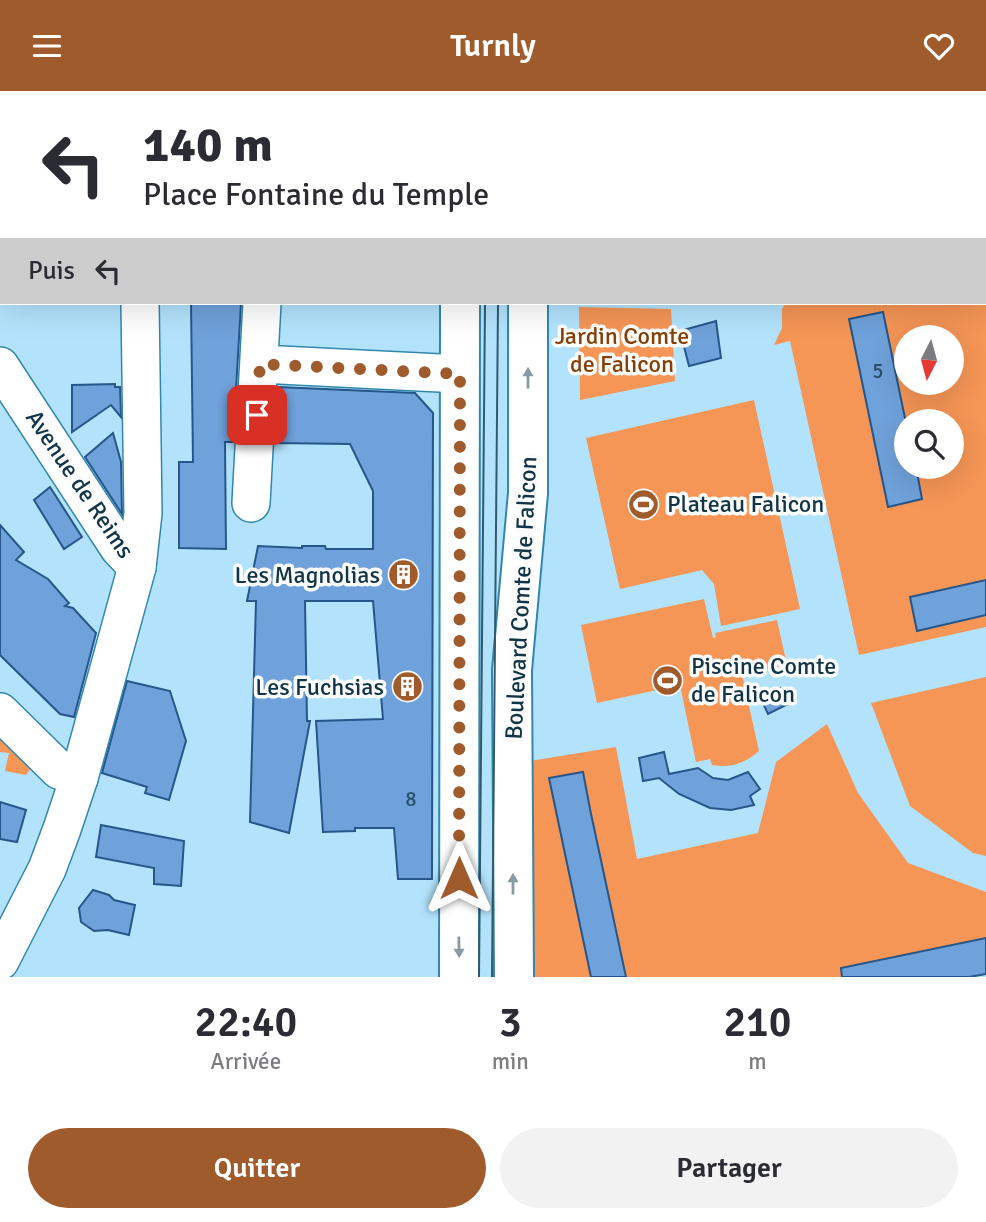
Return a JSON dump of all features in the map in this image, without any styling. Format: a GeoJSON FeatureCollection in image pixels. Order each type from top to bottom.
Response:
{"type":"FeatureCollection","features":[{"type":"Feature","properties":{"kind":"main road"},"geometry":{"type":"LineString","coordinates":[[459,977],[460,305]]}},
{"type":"Feature","properties":{"kind":"main road","name":"Boulevard Comte de Falicon"},"geometry":{"type":"LineString","coordinates":[[514,977],[512,670],[528,493],[528,305]]}},
{"type":"Feature","properties":{"kind":"street"},"geometry":{"type":"LineString","coordinates":[[0,961],[47,869],[79,778],[137,567],[143,513],[140,305]]}},
{"type":"Feature","properties":{"kind":"street"},"geometry":{"type":"LineString","coordinates":[[251,503],[262,305]]}},
{"type":"Feature","properties":{"kind":"street"},"geometry":{"type":"LineString","coordinates":[[260,364],[460,374]]}},
{"type":"Feature","properties":{"kind":"street","name":"Avenue de Reims"},"geometry":{"type":"LineString","coordinates":[[0,366],[119,548],[137,567]]}},
{"type":"Feature","properties":{"kind":"street"},"geometry":{"type":"LineString","coordinates":[[0,712],[60,770],[79,778]]}},
{"type":"Feature","properties":{"kind":"green space"},"geometry":{"type":"Polygon","coordinates":[[[785,305],[986,305],[986,627],[859,655],[790,341],[774,345],[782,328],[782,309],[785,305]]]}},
{"type":"Feature","properties":{"kind":"green space","name":"Jardin Comte de Falicon"},"geometry":{"type":"Polygon","coordinates":[[[579,307],[671,309],[675,381],[580,400],[579,307]]]}},
{"type":"Feature","properties":{"kind":"green space"},"geometry":{"type":"Polygon","coordinates":[[[754,400],[800,609],[721,626],[714,584],[702,570],[620,589],[586,438],[754,400]]]}},
{"type":"Feature","properties":{"kind":"green space","name":"Piscine Comte de Falicon"},"geometry":{"type":"Polygon","coordinates":[[[704,599],[713,638],[716,637],[715,633],[777,620],[787,665],[742,674],[759,751],[742,762],[725,766],[712,765],[710,759],[696,762],[680,685],[597,703],[581,625],[704,599]]]}},
{"type":"Feature","properties":{"kind":"green space"},"geometry":{"type":"Polygon","coordinates":[[[986,677],[986,856],[973,853],[910,806],[871,703],[986,677]]]}},
{"type":"Feature","properties":{"kind":"green space"},"geometry":{"type":"Polygon","coordinates":[[[827,724],[858,793],[908,863],[986,892],[986,938],[845,977],[530,977],[530,761],[616,747],[637,859],[758,833],[776,762],[827,724]]]}},
{"type":"Feature","properties":{"kind":"green space"},"geometry":{"type":"Polygon","coordinates":[[[0,734],[31,768],[26,775],[5,771],[9,753],[0,752],[0,734]]]}},
{"type":"Feature","properties":{"kind":"building"},"geometry":{"type":"Polygon","coordinates":[[[191,305],[241,305],[233,442],[225,442],[226,549],[179,548],[179,462],[193,462],[191,305]]]}},
{"type":"Feature","properties":{"kind":"building"},"geometry":{"type":"Polygon","coordinates":[[[883,312],[894,365],[894,395],[900,395],[903,409],[894,409],[894,479],[918,479],[922,499],[888,507],[849,319],[883,312]]]}},
{"type":"Feature","properties":{"kind":"building"},"geometry":{"type":"Polygon","coordinates":[[[716,321],[721,358],[689,366],[680,331],[716,321]]]}},
{"type":"Feature","properties":{"kind":"building"},"geometry":{"type":"Polygon","coordinates":[[[115,384],[115,387],[120,387],[121,417],[111,405],[72,432],[72,385],[115,384]]]}},
{"type":"Feature","properties":{"kind":"building"},"geometry":{"type":"Polygon","coordinates":[[[278,387],[415,393],[433,413],[432,879],[398,879],[394,828],[355,828],[355,831],[323,832],[316,721],[383,719],[373,601],[305,601],[307,721],[310,721],[289,833],[250,822],[256,601],[247,601],[258,546],[373,549],[373,491],[350,444],[275,443],[278,387]]]}},
{"type":"Feature","properties":{"kind":"building"},"geometry":{"type":"Polygon","coordinates":[[[113,433],[121,462],[122,514],[85,457],[113,433]]]}},
{"type":"Feature","properties":{"kind":"building"},"geometry":{"type":"Polygon","coordinates":[[[50,487],[82,537],[64,549],[34,500],[50,487]]]}},
{"type":"Feature","properties":{"kind":"building"},"geometry":{"type":"Polygon","coordinates":[[[0,525],[24,552],[16,560],[48,579],[69,603],[65,606],[73,608],[96,633],[74,717],[60,714],[0,655],[0,525]]]}},
{"type":"Feature","properties":{"kind":"building"},"geometry":{"type":"Polygon","coordinates":[[[986,580],[986,615],[917,631],[910,597],[986,580]]]}},
{"type":"Feature","properties":{"kind":"building"},"geometry":{"type":"Polygon","coordinates":[[[127,681],[170,691],[186,741],[169,800],[145,793],[147,787],[102,773],[127,681]]]}},
{"type":"Feature","properties":{"kind":"building"},"geometry":{"type":"Polygon","coordinates":[[[780,688],[788,704],[768,714],[760,697],[780,688]]]}},
{"type":"Feature","properties":{"kind":"building"},"geometry":{"type":"Polygon","coordinates":[[[664,752],[669,774],[698,768],[713,778],[728,780],[748,772],[760,789],[750,796],[754,805],[731,810],[710,808],[679,794],[659,778],[643,781],[639,758],[664,752]]]}},
{"type":"Feature","properties":{"kind":"building"},"geometry":{"type":"Polygon","coordinates":[[[583,772],[626,977],[591,977],[549,778],[583,772]]]}},
{"type":"Feature","properties":{"kind":"building"},"geometry":{"type":"Polygon","coordinates":[[[0,802],[26,810],[17,842],[0,839],[0,802]]]}},
{"type":"Feature","properties":{"kind":"building"},"geometry":{"type":"Polygon","coordinates":[[[101,825],[184,841],[181,886],[154,884],[154,868],[96,857],[101,825]]]}},
{"type":"Feature","properties":{"kind":"building"},"geometry":{"type":"Polygon","coordinates":[[[93,890],[109,895],[114,900],[135,905],[129,935],[108,930],[94,931],[81,922],[79,908],[93,890]]]}},
{"type":"Feature","properties":{"kind":"building"},"geometry":{"type":"Polygon","coordinates":[[[986,938],[986,974],[969,977],[842,977],[841,968],[986,938]]]}},
{"type":"Feature","properties":{"kind":"tram line"},"geometry":{"type":"LineString","coordinates":[[479,977],[485,305]]}},
{"type":"Feature","properties":{"kind":"tram line"},"geometry":{"type":"LineString","coordinates":[[492,977],[498,305]]}},
{"type":"Feature","properties":{"kind":"place","name":"Plateau Falicon"},"geometry":{"type":"Point","coordinates":[644,504]}},
{"type":"Feature","properties":{"kind":"place","name":"Les Magnolias"},"geometry":{"type":"Point","coordinates":[403,575]}},
{"type":"Feature","properties":{"kind":"place","name":"Piscine Comte de Falicon"},"geometry":{"type":"Point","coordinates":[668,680]}},
{"type":"Feature","properties":{"kind":"place","name":"Les Fuchsias"},"geometry":{"type":"Point","coordinates":[407,687]}},
{"type":"Feature","properties":{"kind":"route"},"geometry":{"type":"LineString","coordinates":[[257,415],[260,364],[460,374],[459,878]]}}]}
